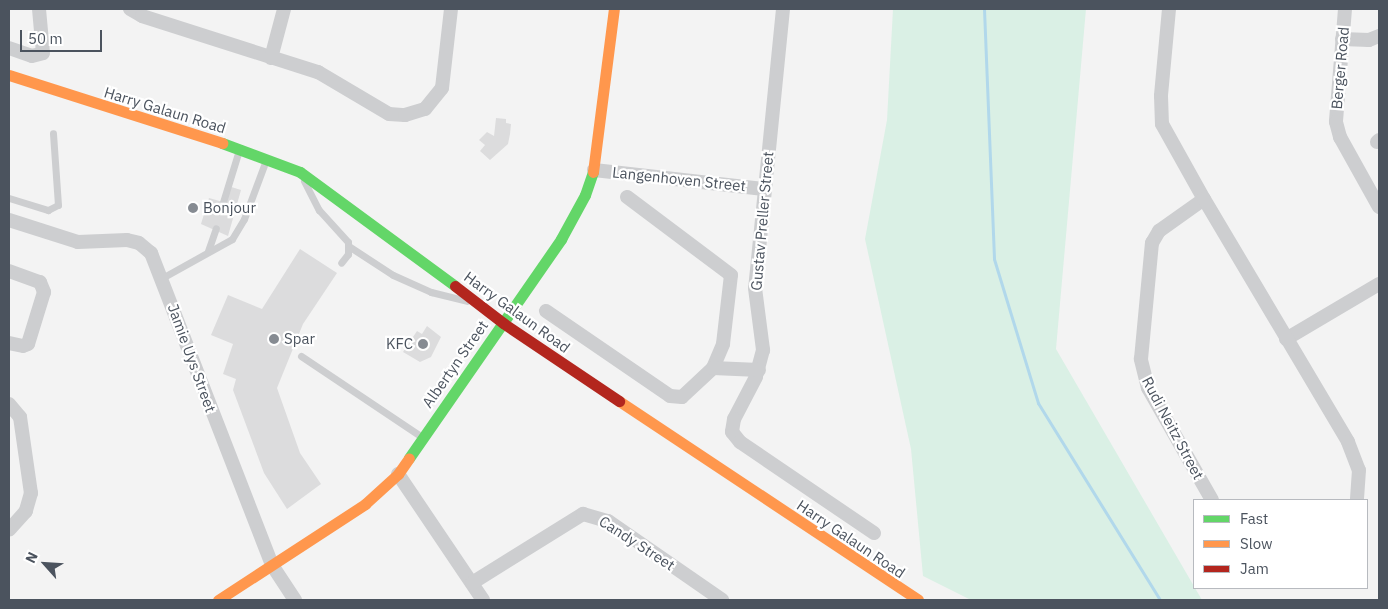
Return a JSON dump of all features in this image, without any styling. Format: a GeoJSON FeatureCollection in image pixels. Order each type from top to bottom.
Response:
{"type":"FeatureCollection","features":[{"type":"Feature","properties":{"kind":"main road","name":"Albertyn Street"},"geometry":{"type":"LineString","coordinates":[[218,600],[365,504],[398,474],[573,220],[594,170],[614,9]]}},
{"type":"Feature","properties":{"kind":"main road","name":"Harry Galaun Road"},"geometry":{"type":"LineString","coordinates":[[9,75],[75,98],[239,148],[300,172],[408,249],[502,323],[918,600]]}},
{"type":"Feature","properties":{"kind":"main road","name":"Harry Galaun Road"},"geometry":{"type":"LineString","coordinates":[[9,84],[75,98]]}},
{"type":"Feature","properties":{"kind":"street"},"geometry":{"type":"LineString","coordinates":[[9,48],[32,56],[43,52],[39,9]]}},
{"type":"Feature","properties":{"kind":"street"},"geometry":{"type":"LineString","coordinates":[[130,9],[142,16],[318,72],[389,114],[416,114],[432,104],[442,88],[451,9]]}},
{"type":"Feature","properties":{"kind":"street"},"geometry":{"type":"LineString","coordinates":[[271,58],[284,9]]}},
{"type":"Feature","properties":{"kind":"street","name":"Gustav Preller Street"},"geometry":{"type":"LineString","coordinates":[[783,9],[755,288],[764,340],[759,370],[734,419],[735,438],[874,533]]}},
{"type":"Feature","properties":{"kind":"street"},"geometry":{"type":"LineString","coordinates":[[1169,9],[1161,96],[1162,124],[1357,460],[1357,499]]}},
{"type":"Feature","properties":{"kind":"street","name":"Berger Road"},"geometry":{"type":"LineString","coordinates":[[1344,9],[1336,122],[1340,137],[1378,203]]}},
{"type":"Feature","properties":{"kind":"street"},"geometry":{"type":"LineString","coordinates":[[1342,39],[1369,40],[1379,36]]}},
{"type":"Feature","properties":{"kind":"street","name":"Langenhoven Street"},"geometry":{"type":"LineString","coordinates":[[594,170],[764,189]]}},
{"type":"Feature","properties":{"kind":"street"},"geometry":{"type":"LineString","coordinates":[[546,311],[670,396],[682,397],[713,368],[723,344],[731,275],[726,268],[627,197]]}},
{"type":"Feature","properties":{"kind":"street","name":"Rudi Neitz Street"},"geometry":{"type":"LineString","coordinates":[[1204,199],[1159,231],[1152,244],[1141,359],[1148,388],[1211,499]]}},
{"type":"Feature","properties":{"kind":"street","name":"Jamie Uys Street"},"geometry":{"type":"LineString","coordinates":[[9,220],[78,242],[116,238],[139,243],[151,253],[272,565],[294,600]]}},
{"type":"Feature","properties":{"kind":"street"},"geometry":{"type":"LineString","coordinates":[[9,271],[40,282],[44,292],[28,344],[23,346],[9,343]]}},
{"type":"Feature","properties":{"kind":"street"},"geometry":{"type":"LineString","coordinates":[[1286,339],[1379,284]]}},
{"type":"Feature","properties":{"kind":"street"},"geometry":{"type":"LineString","coordinates":[[713,368],[759,370]]}},
{"type":"Feature","properties":{"kind":"street"},"geometry":{"type":"LineString","coordinates":[[9,404],[20,417],[31,493],[26,512],[9,530]]}},
{"type":"Feature","properties":{"kind":"street"},"geometry":{"type":"LineString","coordinates":[[398,474],[484,600]]}},
{"type":"Feature","properties":{"kind":"street","name":"Candy Street"},"geometry":{"type":"LineString","coordinates":[[472,584],[583,514],[608,521],[722,600]]}},
{"type":"Feature","properties":{"kind":"lane"},"geometry":{"type":"LineString","coordinates":[[9,198],[48,210],[58,205],[53,133]]}},
{"type":"Feature","properties":{"kind":"lane"},"geometry":{"type":"LineString","coordinates":[[223,202],[239,148]]}},
{"type":"Feature","properties":{"kind":"lane"},"geometry":{"type":"LineString","coordinates":[[162,278],[208,251],[226,244],[238,230],[267,158]]}},
{"type":"Feature","properties":{"kind":"lane"},"geometry":{"type":"LineString","coordinates":[[300,172],[319,210],[344,235],[350,247],[393,275],[431,292],[454,300],[475,301]]}},
{"type":"Feature","properties":{"kind":"lane"},"geometry":{"type":"LineString","coordinates":[[208,251],[216,228]]}},
{"type":"Feature","properties":{"kind":"lane"},"geometry":{"type":"LineString","coordinates":[[341,263],[350,247]]}},
{"type":"Feature","properties":{"kind":"lane"},"geometry":{"type":"LineString","coordinates":[[301,356],[422,438]]}},
{"type":"Feature","properties":{"kind":"green space"},"geometry":{"type":"Polygon","coordinates":[[[893,9],[1086,9],[1056,349],[1193,585],[1193,589],[1196,589],[1202,600],[971,600],[923,576],[911,449],[865,239],[887,120],[893,9]]]}},
{"type":"Feature","properties":{"kind":"building"},"geometry":{"type":"Polygon","coordinates":[[[496,118],[506,119],[506,123],[511,124],[510,134],[508,144],[490,160],[480,151],[485,145],[479,140],[487,132],[494,136],[496,118]]]}},
{"type":"Feature","properties":{"kind":"building"},"geometry":{"type":"Polygon","coordinates":[[[228,186],[241,190],[228,236],[201,224],[209,198],[223,202],[228,186]]]}},
{"type":"Feature","properties":{"kind":"building"},"geometry":{"type":"Polygon","coordinates":[[[300,249],[337,273],[303,324],[277,388],[300,453],[321,484],[287,509],[264,473],[233,390],[236,379],[223,374],[233,344],[211,335],[228,295],[262,309],[300,249]]]}},
{"type":"Feature","properties":{"kind":"building","name":"KFC"},"geometry":{"type":"Polygon","coordinates":[[[427,326],[441,337],[431,357],[420,362],[403,352],[417,331],[422,334],[427,326]]]}},
{"type":"Feature","properties":{"kind":"waterway"},"geometry":{"type":"LineString","coordinates":[[984,9],[994,259],[1038,403],[1160,600]]}},
{"type":"Feature","properties":{"kind":"traffic: fast"},"geometry":{"type":"LineString","coordinates":[[222,143],[300,172],[455,286]]}},
{"type":"Feature","properties":{"kind":"traffic: fast"},"geometry":{"type":"LineString","coordinates":[[409,458],[561,239],[585,195],[593,172]]}},
{"type":"Feature","properties":{"kind":"traffic: slow"},"geometry":{"type":"LineString","coordinates":[[593,172],[614,9]]}},
{"type":"Feature","properties":{"kind":"traffic: slow"},"geometry":{"type":"LineString","coordinates":[[9,75],[222,143]]}},
{"type":"Feature","properties":{"kind":"traffic: slow"},"geometry":{"type":"LineString","coordinates":[[619,401],[918,600]]}},
{"type":"Feature","properties":{"kind":"traffic: slow"},"geometry":{"type":"LineString","coordinates":[[218,600],[365,504],[398,474],[409,458]]}},
{"type":"Feature","properties":{"kind":"traffic: jam"},"geometry":{"type":"LineString","coordinates":[[455,286],[503,323],[619,401]]}},
{"type":"Feature","properties":{"kind":"place","name":"Bonjour"},"geometry":{"type":"Point","coordinates":[193,208]}},
{"type":"Feature","properties":{"kind":"place","name":"Spar"},"geometry":{"type":"Point","coordinates":[274,339]}},
{"type":"Feature","properties":{"kind":"place","name":"KFC"},"geometry":{"type":"Point","coordinates":[423,344]}}]}
